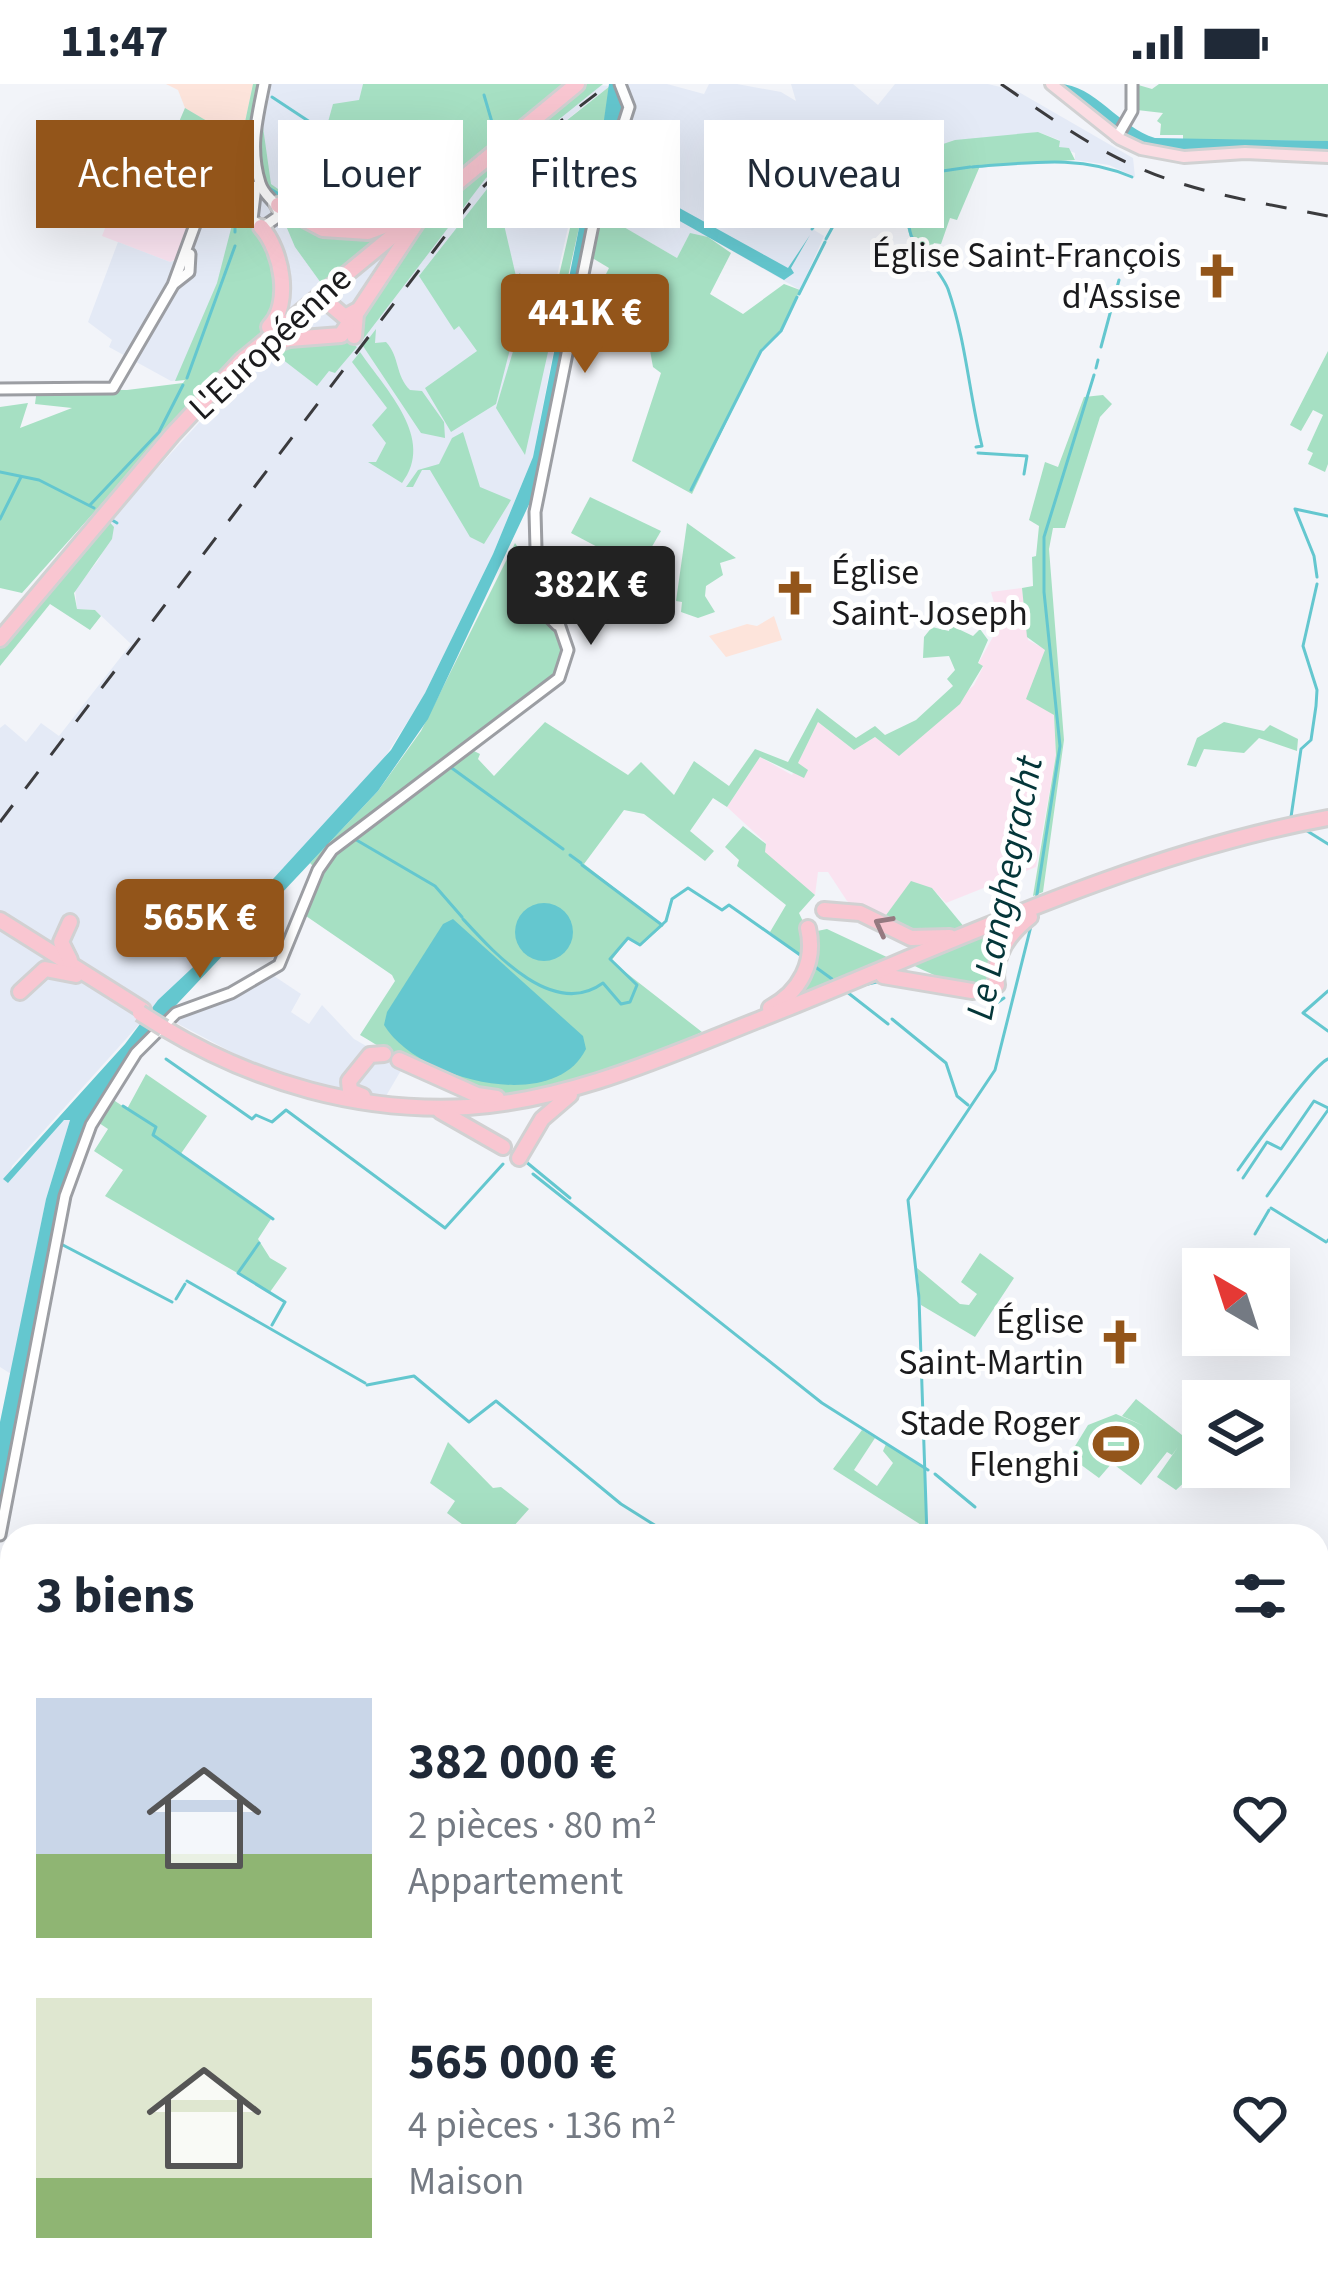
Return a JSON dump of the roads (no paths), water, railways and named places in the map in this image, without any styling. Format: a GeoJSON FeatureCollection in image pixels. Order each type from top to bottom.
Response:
{"type":"FeatureCollection","features":[{"type":"Feature","properties":{"kind":"highway","name":"L'Européenne"},"geometry":{"type":"LineString","coordinates":[[531,120],[573,84]]}},
{"type":"Feature","properties":{"kind":"highway","name":"L'Européenne"},"geometry":{"type":"LineString","coordinates":[[0,636],[236,361],[573,84]]}},
{"type":"Feature","properties":{"kind":"highway"},"geometry":{"type":"LineString","coordinates":[[332,306],[343,316],[353,314],[428,210],[487,158]]}},
{"type":"Feature","properties":{"kind":"highway","name":"L'Européenne"},"geometry":{"type":"LineString","coordinates":[[30,597],[224,379],[286,320],[487,158]]}},
{"type":"Feature","properties":{"kind":"highway"},"geometry":{"type":"LineString","coordinates":[[273,201],[313,227],[370,232],[404,218],[466,170]]}},
{"type":"Feature","properties":{"kind":"highway"},"geometry":{"type":"LineString","coordinates":[[236,361],[274,323],[283,304],[269,238],[256,224]]}},
{"type":"Feature","properties":{"kind":"highway"},"geometry":{"type":"LineString","coordinates":[[224,379],[253,354],[278,341],[352,334],[356,314],[386,268]]}},
{"type":"Feature","properties":{"kind":"highway"},"geometry":{"type":"LineString","coordinates":[[824,910],[860,913],[895,933],[921,940],[944,938],[1194,851],[1328,816]]}},
{"type":"Feature","properties":{"kind":"highway"},"geometry":{"type":"LineString","coordinates":[[513,1150],[560,1102],[602,1081],[1178,852],[1328,816]]}},
{"type":"Feature","properties":{"kind":"highway"},"geometry":{"type":"LineString","coordinates":[[997,985],[1000,953],[1034,910]]}},
{"type":"Feature","properties":{"kind":"highway"},"geometry":{"type":"LineString","coordinates":[[3,923],[41,937],[58,933],[70,922],[62,938],[64,952],[105,989]]}},
{"type":"Feature","properties":{"kind":"highway"},"geometry":{"type":"LineString","coordinates":[[3,923],[32,959],[20,992],[35,975],[50,968],[68,971],[105,989]]}},
{"type":"Feature","properties":{"kind":"highway"},"geometry":{"type":"LineString","coordinates":[[3,923],[165,1027],[233,1065],[289,1085],[344,1099],[404,1104],[524,1104],[535,1115],[534,1126],[513,1150]]}},
{"type":"Feature","properties":{"kind":"highway"},"geometry":{"type":"LineString","coordinates":[[165,1027],[285,1080],[404,1104],[526,1096],[600,1078],[989,924]]}},
{"type":"Feature","properties":{"kind":"highway"},"geometry":{"type":"LineString","coordinates":[[736,1024],[777,1005],[794,990],[808,960],[808,928]]}},
{"type":"Feature","properties":{"kind":"highway"},"geometry":{"type":"LineString","coordinates":[[832,991],[887,976],[972,991]]}},
{"type":"Feature","properties":{"kind":"highway"},"geometry":{"type":"LineString","coordinates":[[513,1150],[450,1114],[356,1094],[348,1087],[370,1055],[379,1053],[482,1096],[526,1096]]}},
{"type":"Feature","properties":{"kind":"highway"},"geometry":{"type":"LineString","coordinates":[[285,1080],[332,1087],[379,1053]]}},
{"type":"Feature","properties":{"kind":"highway"},"geometry":{"type":"LineString","coordinates":[[494,1104],[602,1081]]}},
{"type":"Feature","properties":{"kind":"main road"},"geometry":{"type":"LineString","coordinates":[[254,214],[256,224],[276,222],[273,201],[260,184],[253,145],[263,84]]}},
{"type":"Feature","properties":{"kind":"main road"},"geometry":{"type":"LineString","coordinates":[[254,124],[263,84]]}},
{"type":"Feature","properties":{"kind":"main road"},"geometry":{"type":"LineString","coordinates":[[2,1524],[66,1193],[88,1131],[128,1064],[146,1040],[180,1011],[241,988],[275,962],[291,938],[317,872],[337,846],[562,672],[566,645],[535,545],[535,512],[608,171],[630,104],[619,84]]}},
{"type":"Feature","properties":{"kind":"main road"},"geometry":{"type":"LineString","coordinates":[[1121,129],[1130,84]]}},
{"type":"Feature","properties":{"kind":"main road"},"geometry":{"type":"LineString","coordinates":[[1054,87],[1121,129],[1145,150],[1192,157],[1252,153],[1328,157]]}},
{"type":"Feature","properties":{"kind":"main road"},"geometry":{"type":"LineString","coordinates":[[254,164],[254,200]]}},
{"type":"Feature","properties":{"kind":"main road"},"geometry":{"type":"LineString","coordinates":[[254,205],[273,201]]}},
{"type":"Feature","properties":{"kind":"main road"},"geometry":{"type":"LineString","coordinates":[[0,387],[58,383],[113,388],[204,228]]}},
{"type":"Feature","properties":{"kind":"water"},"geometry":{"type":"Polygon","coordinates":[[[609,84],[615,84],[626,104],[621,120],[604,120],[609,84]]]}},
{"type":"Feature","properties":{"kind":"water"},"geometry":{"type":"Polygon","coordinates":[[[1059,84],[1084,91],[1155,138],[1328,141],[1328,153],[1207,152],[1142,144],[1109,126],[1059,84]]]}},
{"type":"Feature","properties":{"kind":"water"},"geometry":{"type":"Polygon","coordinates":[[[680,208],[704,222],[704,228],[716,228],[788,268],[810,235],[791,268],[794,273],[784,280],[680,221],[680,208]]]}},
{"type":"Feature","properties":{"kind":"water"},"geometry":{"type":"Polygon","coordinates":[[[579,228],[591,228],[533,496],[428,719],[378,791],[125,1063],[74,1161],[0,1519],[0,1422],[46,1199],[70,1120],[64,1120],[8,1183],[3,1179],[125,1044],[158,1000],[239,924],[250,904],[391,750],[425,693],[493,554],[533,457],[579,228]]]}},
{"type":"Feature","properties":{"kind":"water"},"geometry":{"type":"Polygon","coordinates":[[[544,903],[565,911],[573,932],[565,953],[544,961],[523,953],[515,932],[523,911],[544,903]]]}},
{"type":"Feature","properties":{"kind":"water"},"geometry":{"type":"Polygon","coordinates":[[[453,919],[583,1036],[586,1049],[569,1069],[546,1081],[485,1082],[425,1061],[401,1045],[384,1025],[387,1012],[443,924],[453,919]]]}},
{"type":"Feature","properties":{"kind":"waterway"},"geometry":{"type":"LineString","coordinates":[[484,95],[491,120]]}},
{"type":"Feature","properties":{"kind":"waterway"},"geometry":{"type":"LineString","coordinates":[[272,97],[307,120]]}},
{"type":"Feature","properties":{"kind":"waterway"},"geometry":{"type":"LineString","coordinates":[[972,167],[1073,163],[1132,177]]}},
{"type":"Feature","properties":{"kind":"waterway"},"geometry":{"type":"LineString","coordinates":[[826,239],[850,195],[848,175],[922,174],[970,167]]}},
{"type":"Feature","properties":{"kind":"waterway"},"geometry":{"type":"LineString","coordinates":[[269,188],[278,194]]}},
{"type":"Feature","properties":{"kind":"waterway"},"geometry":{"type":"LineString","coordinates":[[910,228],[948,289],[982,446],[976,447]]}},
{"type":"Feature","properties":{"kind":"waterway"},"geometry":{"type":"LineString","coordinates":[[799,294],[825,242]]}},
{"type":"Feature","properties":{"kind":"waterway"},"geometry":{"type":"LineString","coordinates":[[187,378],[235,246]]}},
{"type":"Feature","properties":{"kind":"waterway","name":"Le Langhegracht"},"geometry":{"type":"LineString","coordinates":[[1101,347],[1119,280]]}},
{"type":"Feature","properties":{"kind":"waterway"},"geometry":{"type":"LineString","coordinates":[[691,490],[761,351],[781,331],[797,297]]}},
{"type":"Feature","properties":{"kind":"waterway","name":"Le Langhegracht"},"geometry":{"type":"LineString","coordinates":[[1096,368],[1098,360]]}},
{"type":"Feature","properties":{"kind":"waterway","name":"Le Langhegracht"},"geometry":{"type":"LineString","coordinates":[[1036,901],[1060,746],[1044,592],[1044,537],[1094,375]]}},
{"type":"Feature","properties":{"kind":"waterway"},"geometry":{"type":"LineString","coordinates":[[90,505],[159,432],[183,385]]}},
{"type":"Feature","properties":{"kind":"waterway"},"geometry":{"type":"LineString","coordinates":[[978,453],[1027,456],[1024,474]]}},
{"type":"Feature","properties":{"kind":"waterway"},"geometry":{"type":"LineString","coordinates":[[0,472],[39,480],[94,508]]}},
{"type":"Feature","properties":{"kind":"waterway"},"geometry":{"type":"LineString","coordinates":[[0,519],[21,477]]}},
{"type":"Feature","properties":{"kind":"waterway"},"geometry":{"type":"LineString","coordinates":[[1317,577],[1314,556],[1295,509],[1328,516]]}},
{"type":"Feature","properties":{"kind":"waterway"},"geometry":{"type":"LineString","coordinates":[[112,520],[117,523]]}},
{"type":"Feature","properties":{"kind":"waterway"},"geometry":{"type":"LineString","coordinates":[[1291,817],[1301,749],[1311,740],[1316,706],[1317,690],[1303,646],[1317,584]]}},
{"type":"Feature","properties":{"kind":"waterway"},"geometry":{"type":"LineString","coordinates":[[449,766],[563,849]]}},
{"type":"Feature","properties":{"kind":"waterway"},"geometry":{"type":"LineString","coordinates":[[1304,829],[1328,844]]}},
{"type":"Feature","properties":{"kind":"waterway"},"geometry":{"type":"LineString","coordinates":[[353,838],[435,886],[462,917]]}},
{"type":"Feature","properties":{"kind":"waterway"},"geometry":{"type":"LineString","coordinates":[[570,855],[581,863]]}},
{"type":"Feature","properties":{"kind":"waterway"},"geometry":{"type":"LineString","coordinates":[[582,865],[662,925]]}},
{"type":"Feature","properties":{"kind":"waterway"},"geometry":{"type":"LineString","coordinates":[[463,919],[527,978],[565,993],[584,992],[603,983],[621,1004],[630,1002],[637,985],[610,959],[628,938],[640,945],[666,921],[672,899],[688,888],[722,910],[729,905],[803,957]]}},
{"type":"Feature","properties":{"kind":"waterway","name":"Le Langhegracht"},"geometry":{"type":"LineString","coordinates":[[927,1524],[919,1298],[908,1200],[995,1070],[1032,922]]}},
{"type":"Feature","properties":{"kind":"waterway"},"geometry":{"type":"LineString","coordinates":[[814,966],[832,979]]}},
{"type":"Feature","properties":{"kind":"waterway"},"geometry":{"type":"LineString","coordinates":[[855,987],[881,981]]}},
{"type":"Feature","properties":{"kind":"waterway"},"geometry":{"type":"LineString","coordinates":[[1328,991],[1303,1013],[1328,1031]]}},
{"type":"Feature","properties":{"kind":"waterway"},"geometry":{"type":"LineString","coordinates":[[847,992],[888,1024]]}},
{"type":"Feature","properties":{"kind":"waterway"},"geometry":{"type":"LineString","coordinates":[[978,996],[994,1005],[1004,998]]}},
{"type":"Feature","properties":{"kind":"waterway"},"geometry":{"type":"LineString","coordinates":[[892,1019],[946,1063],[957,1096],[968,1105]]}},
{"type":"Feature","properties":{"kind":"waterway"},"geometry":{"type":"LineString","coordinates":[[166,1059],[252,1119],[256,1115],[272,1122],[286,1110],[445,1228],[503,1164]]}},
{"type":"Feature","properties":{"kind":"waterway"},"geometry":{"type":"LineString","coordinates":[[1238,1170],[1297,1091],[1328,1059]]}},
{"type":"Feature","properties":{"kind":"waterway"},"geometry":{"type":"LineString","coordinates":[[1243,1178],[1267,1142],[1281,1149],[1314,1101],[1328,1108]]}},
{"type":"Feature","properties":{"kind":"waterway"},"geometry":{"type":"LineString","coordinates":[[123,1106],[156,1127],[153,1135],[273,1219]]}},
{"type":"Feature","properties":{"kind":"waterway"},"geometry":{"type":"LineString","coordinates":[[1267,1196],[1328,1110]]}},
{"type":"Feature","properties":{"kind":"waterway"},"geometry":{"type":"LineString","coordinates":[[525,1161],[570,1198]]}},
{"type":"Feature","properties":{"kind":"waterway"},"geometry":{"type":"LineString","coordinates":[[533,1174],[822,1403],[928,1470]]}},
{"type":"Feature","properties":{"kind":"waterway"},"geometry":{"type":"LineString","coordinates":[[1271,1208],[1326,1242]]}},
{"type":"Feature","properties":{"kind":"waterway"},"geometry":{"type":"LineString","coordinates":[[1255,1234],[1269,1210]]}},
{"type":"Feature","properties":{"kind":"waterway"},"geometry":{"type":"LineString","coordinates":[[259,1243],[238,1273],[285,1302],[272,1325]]}},
{"type":"Feature","properties":{"kind":"waterway"},"geometry":{"type":"LineString","coordinates":[[61,1244],[172,1302]]}},
{"type":"Feature","properties":{"kind":"waterway"},"geometry":{"type":"LineString","coordinates":[[187,1281],[365,1383]]}},
{"type":"Feature","properties":{"kind":"waterway"},"geometry":{"type":"LineString","coordinates":[[176,1299],[185,1284]]}},
{"type":"Feature","properties":{"kind":"waterway"},"geometry":{"type":"LineString","coordinates":[[367,1385],[414,1376],[469,1422],[496,1401],[621,1504],[653,1524]]}},
{"type":"Feature","properties":{"kind":"waterway"},"geometry":{"type":"LineString","coordinates":[[935,1474],[975,1507]]}},
{"type":"Feature","properties":{"kind":"railway"},"geometry":{"type":"LineString","coordinates":[[0,822],[480,190],[514,157],[609,84]]}},
{"type":"Feature","properties":{"kind":"railway"},"geometry":{"type":"LineString","coordinates":[[1001,84],[1084,139],[1160,176],[1231,197],[1328,216]]}},
{"type":"Feature","properties":{"kind":"place","name":"Église Saint-François d'Assise"},"geometry":{"type":"Point","coordinates":[1217,276]}},
{"type":"Feature","properties":{"kind":"place","name":"Église Saint-Joseph"},"geometry":{"type":"Point","coordinates":[795,593]}},
{"type":"Feature","properties":{"kind":"place","name":"Église Saint-Martin"},"geometry":{"type":"Point","coordinates":[1120,1342]}},
{"type":"Feature","properties":{"kind":"place","name":"Stade Roger Flenghi"},"geometry":{"type":"Point","coordinates":[1116,1444]}}]}
